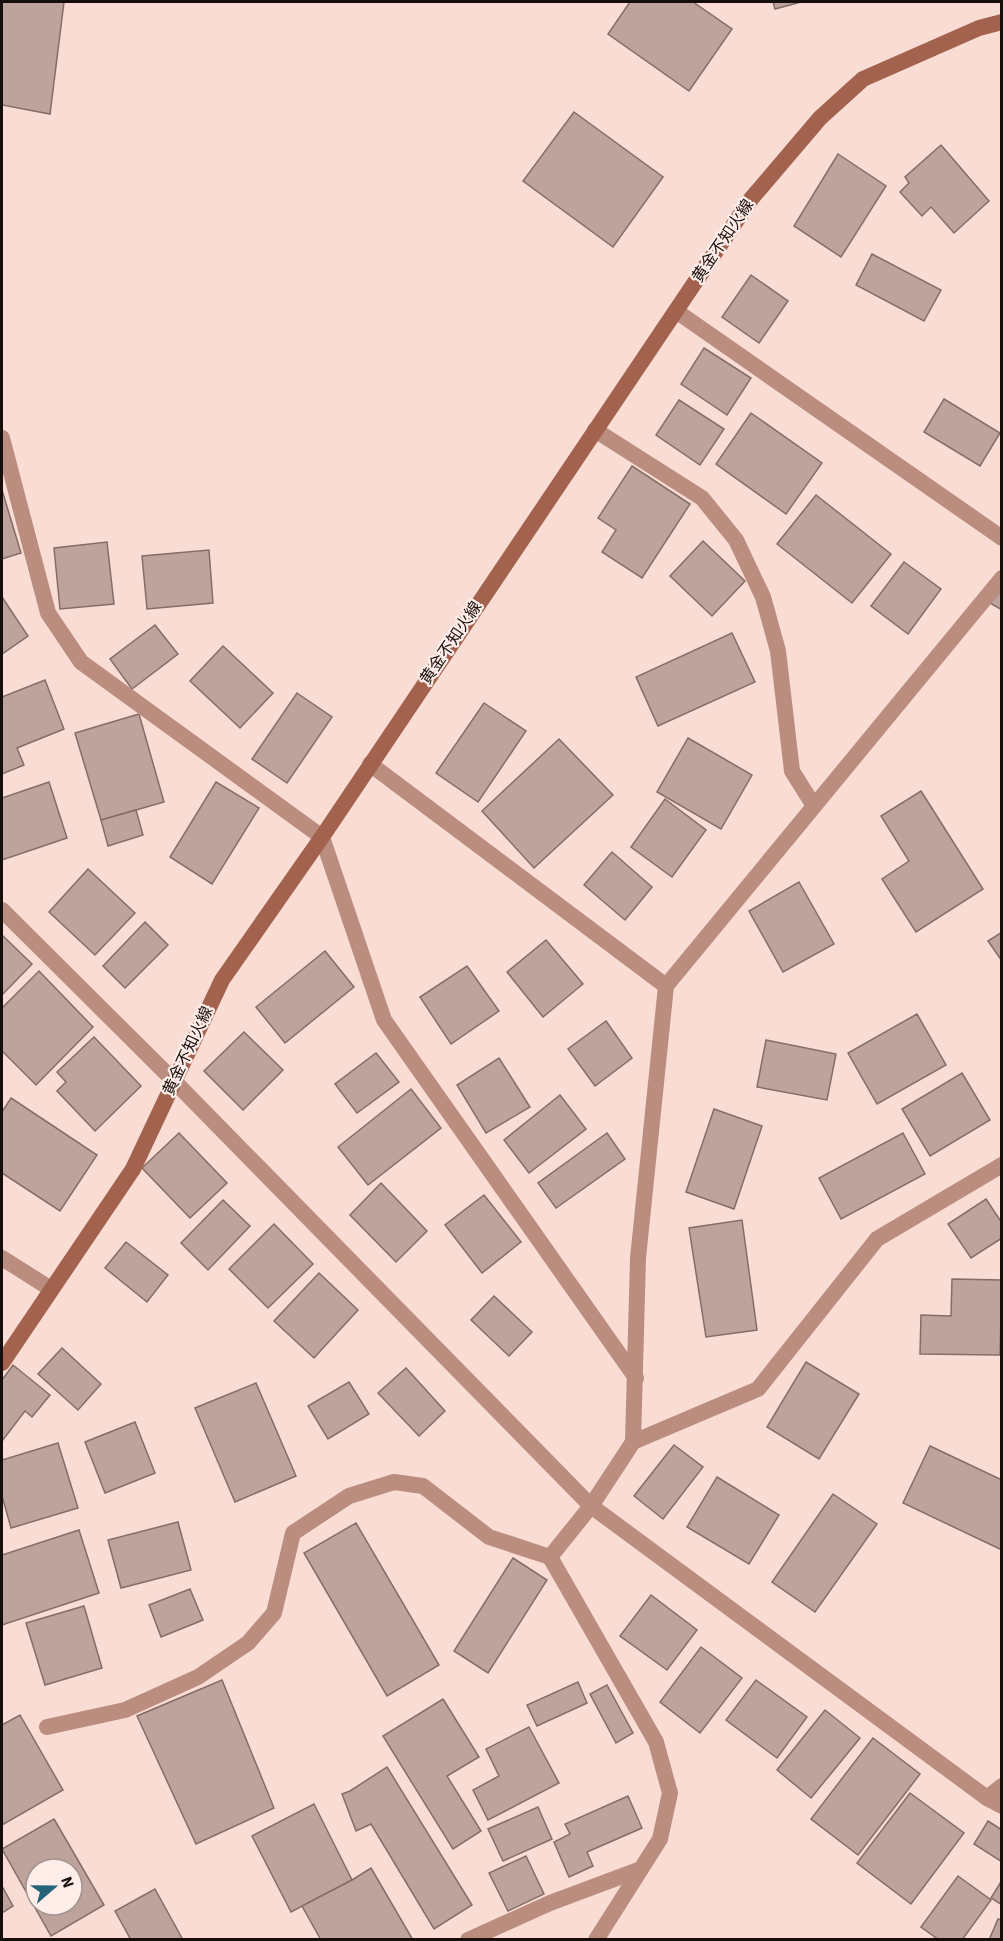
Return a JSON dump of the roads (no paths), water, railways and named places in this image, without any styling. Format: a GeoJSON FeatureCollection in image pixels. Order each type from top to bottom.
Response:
{"type":"FeatureCollection","features":[{"type":"Feature","properties":{"kind":"main road","name":"黄金不知火線"},"geometry":{"type":"LineString","coordinates":[[2,1363],[133,1169],[222,980],[322,837],[751,199],[820,118],[863,79],[979,28],[1002,22]]}},
{"type":"Feature","properties":{"kind":"street"},"geometry":{"type":"LineString","coordinates":[[676,311],[1002,537]]}},
{"type":"Feature","properties":{"kind":"street"},"geometry":{"type":"LineString","coordinates":[[595,430],[702,498],[735,540],[763,597],[778,651],[792,771],[814,806]]}},
{"type":"Feature","properties":{"kind":"street"},"geometry":{"type":"LineString","coordinates":[[2,438],[48,613],[81,662],[322,837],[384,1020],[636,1378]]}},
{"type":"Feature","properties":{"kind":"street"},"geometry":{"type":"LineString","coordinates":[[550,1557],[591,1506],[633,1442],[638,1258],[666,986],[1002,578]]}},
{"type":"Feature","properties":{"kind":"street"},"geometry":{"type":"LineString","coordinates":[[370,764],[666,986]]}},
{"type":"Feature","properties":{"kind":"street"},"geometry":{"type":"LineString","coordinates":[[2,910],[174,1081],[591,1506],[994,1802],[1002,1786]]}},
{"type":"Feature","properties":{"kind":"street"},"geometry":{"type":"LineString","coordinates":[[633,1442],[758,1389],[878,1239],[1002,1165]]}},
{"type":"Feature","properties":{"kind":"street"},"geometry":{"type":"LineString","coordinates":[[2,1258],[51,1289]]}},
{"type":"Feature","properties":{"kind":"street"},"geometry":{"type":"LineString","coordinates":[[47,1727],[125,1710],[198,1677],[248,1643],[274,1613],[292,1533],[349,1496],[393,1482],[423,1486],[489,1537],[550,1557],[656,1742],[670,1793],[660,1839],[596,1940]]}},
{"type":"Feature","properties":{"kind":"street"},"geometry":{"type":"LineString","coordinates":[[468,1940],[550,1903],[641,1869]]}}]}
